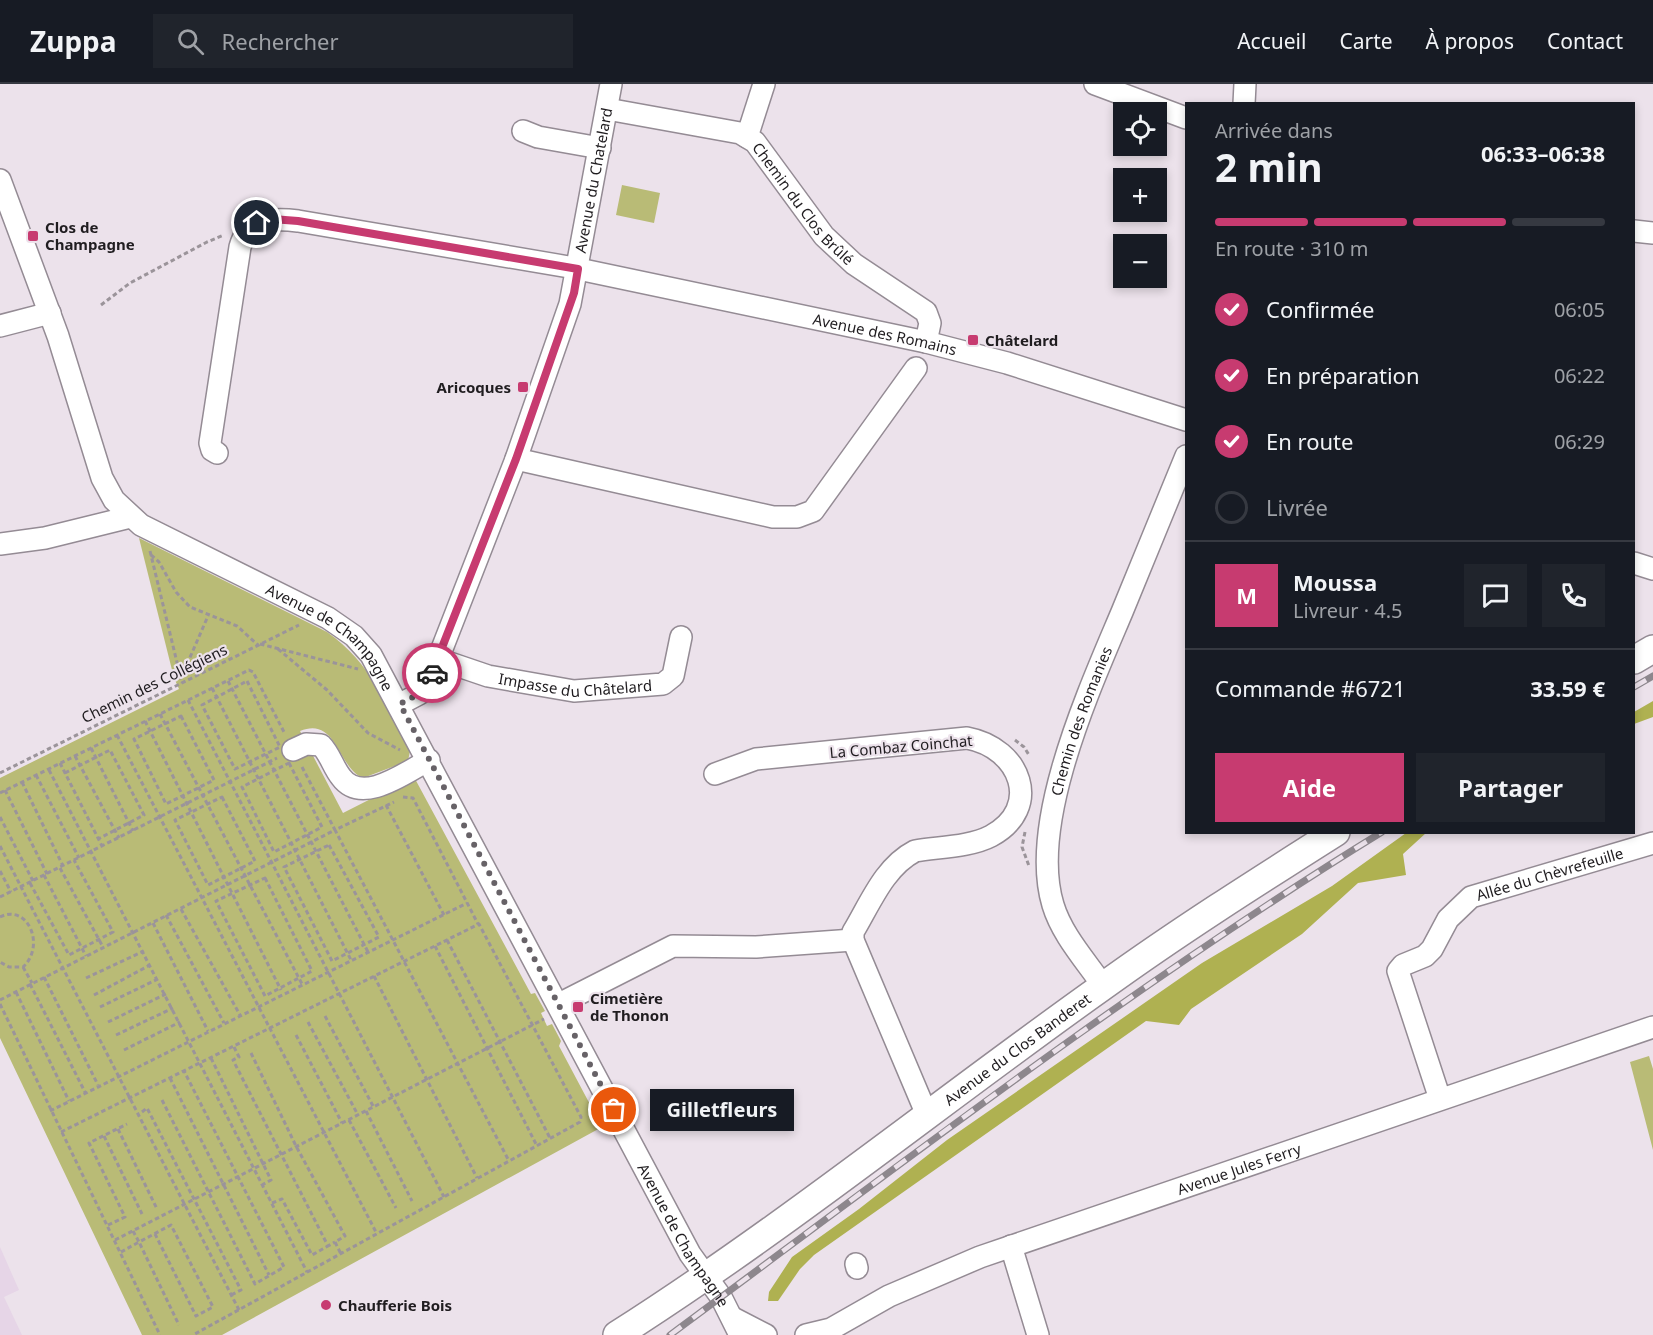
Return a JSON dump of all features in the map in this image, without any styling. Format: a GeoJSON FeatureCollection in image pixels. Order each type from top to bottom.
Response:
{"type":"FeatureCollection","features":[{"type":"Feature","properties":{"kind":"main road"},"geometry":{"type":"LineString","coordinates":[[1635,659],[1653,649]]}},
{"type":"Feature","properties":{"kind":"main road","name":"Avenue du Clos Banderet"},"geometry":{"type":"LineString","coordinates":[[617,1335],[706,1277],[1103,986],[1204,917],[1333,834]]}},
{"type":"Feature","properties":{"kind":"street","name":"Avenue du Chatelard"},"geometry":{"type":"LineString","coordinates":[[400,704],[419,694],[438,659],[516,459],[570,304],[611,84]]}},
{"type":"Feature","properties":{"kind":"street"},"geometry":{"type":"LineString","coordinates":[[747,137],[764,84]]}},
{"type":"Feature","properties":{"kind":"street"},"geometry":{"type":"LineString","coordinates":[[1095,84],[1185,118]]}},
{"type":"Feature","properties":{"kind":"street"},"geometry":{"type":"LineString","coordinates":[[1244,102],[1245,84]]}},
{"type":"Feature","properties":{"kind":"street","name":"Chemin du Clos Brûlé"},"geometry":{"type":"LineString","coordinates":[[607,109],[720,129],[747,137],[762,149],[824,236],[854,264],[926,312],[930,323],[926,342]]}},
{"type":"Feature","properties":{"kind":"street"},"geometry":{"type":"LineString","coordinates":[[523,131],[538,137],[600,148]]}},
{"type":"Feature","properties":{"kind":"street","name":"Avenue de Champagne"},"geometry":{"type":"LineString","coordinates":[[0,180],[50,313],[102,478],[114,500],[130,517],[153,531],[316,611],[354,636],[379,666],[690,1254],[736,1327]]}},
{"type":"Feature","properties":{"kind":"street","name":"Avenue des Romains"},"geometry":{"type":"LineString","coordinates":[[251,228],[264,220],[298,221],[578,269],[926,342],[1007,363],[1185,420]]}},
{"type":"Feature","properties":{"kind":"street"},"geometry":{"type":"LineString","coordinates":[[217,453],[212,450],[210,443],[240,247],[251,228]]}},
{"type":"Feature","properties":{"kind":"street"},"geometry":{"type":"LineString","coordinates":[[1635,231],[1653,233]]}},
{"type":"Feature","properties":{"kind":"street"},"geometry":{"type":"LineString","coordinates":[[0,326],[50,313]]}},
{"type":"Feature","properties":{"kind":"street"},"geometry":{"type":"LineString","coordinates":[[516,459],[773,517],[797,517],[813,511],[916,368]]}},
{"type":"Feature","properties":{"kind":"street","name":"Chemin des Romanies"},"geometry":{"type":"LineString","coordinates":[[1103,986],[1059,923],[1047,878],[1048,846],[1067,750],[1086,698],[1185,458]]}},
{"type":"Feature","properties":{"kind":"street"},"geometry":{"type":"LineString","coordinates":[[0,544],[45,538],[130,517]]}},
{"type":"Feature","properties":{"kind":"street"},"geometry":{"type":"LineString","coordinates":[[1635,563],[1653,569]]}},
{"type":"Feature","properties":{"kind":"street","name":"Impasse du Châtelard"},"geometry":{"type":"LineString","coordinates":[[438,659],[488,676],[574,691],[663,684],[673,676],[681,637]]}},
{"type":"Feature","properties":{"kind":"street","name":"La Combaz Coinchat"},"geometry":{"type":"LineString","coordinates":[[716,774],[756,759],[967,738],[995,747],[1011,762],[1019,779],[1020,794],[1017,806],[1006,825],[991,836],[979,840],[915,851],[906,856],[886,876],[854,932],[853,940]]}},
{"type":"Feature","properties":{"kind":"street"},"geometry":{"type":"LineString","coordinates":[[293,750],[306,744],[321,745],[341,777],[348,785],[359,789],[388,781],[429,760]]}},
{"type":"Feature","properties":{"kind":"street","name":"Allée du Chèvrefeuille"},"geometry":{"type":"LineString","coordinates":[[1440,1099],[1398,971],[1403,965],[1425,956],[1439,937],[1448,919],[1471,897],[1653,843]]}},
{"type":"Feature","properties":{"kind":"street"},"geometry":{"type":"LineString","coordinates":[[1439,937],[1446,960]]}},
{"type":"Feature","properties":{"kind":"street"},"geometry":{"type":"LineString","coordinates":[[560,1007],[673,946],[746,947],[853,940],[927,1115]]}},
{"type":"Feature","properties":{"kind":"street","name":"Avenue Jules Ferry"},"geometry":{"type":"LineString","coordinates":[[815,1333],[919,1282],[1011,1246],[1653,1027]]}},
{"type":"Feature","properties":{"kind":"street"},"geometry":{"type":"LineString","coordinates":[[1011,1246],[1038,1335]]}},
{"type":"Feature","properties":{"kind":"street"},"geometry":{"type":"LineString","coordinates":[[736,1327],[766,1335]]}},
{"type":"Feature","properties":{"kind":"path"},"geometry":{"type":"LineString","coordinates":[[101,305],[130,283],[207,242],[251,228]]}},
{"type":"Feature","properties":{"kind":"path"},"geometry":{"type":"LineString","coordinates":[[153,531],[148,542],[182,683]]}},
{"type":"Feature","properties":{"kind":"path"},"geometry":{"type":"LineString","coordinates":[[151,555],[166,571],[182,599],[208,616],[237,626],[259,645],[365,671],[379,666]]}},
{"type":"Feature","properties":{"kind":"path","name":"Chemin des Collégiens"},"geometry":{"type":"LineString","coordinates":[[0,773],[307,621],[316,611]]}},
{"type":"Feature","properties":{"kind":"path"},"geometry":{"type":"LineString","coordinates":[[180,678],[208,616]]}},
{"type":"Feature","properties":{"kind":"path"},"geometry":{"type":"LineString","coordinates":[[278,649],[327,690],[368,733],[387,745],[429,760]]}},
{"type":"Feature","properties":{"kind":"path"},"geometry":{"type":"LineString","coordinates":[[0,793],[249,670],[254,672],[334,830],[394,939],[509,1161]]}},
{"type":"Feature","properties":{"kind":"path"},"geometry":{"type":"LineString","coordinates":[[228,681],[368,952]]}},
{"type":"Feature","properties":{"kind":"path"},"geometry":{"type":"LineString","coordinates":[[247,681],[280,747],[235,769],[202,705],[216,697],[247,681]]}},
{"type":"Feature","properties":{"kind":"path"},"geometry":{"type":"LineString","coordinates":[[212,688],[351,960]]}},
{"type":"Feature","properties":{"kind":"path"},"geometry":{"type":"LineString","coordinates":[[188,700],[444,1197]]}},
{"type":"Feature","properties":{"kind":"path"},"geometry":{"type":"LineString","coordinates":[[160,714],[302,984]]}},
{"type":"Feature","properties":{"kind":"path"},"geometry":{"type":"LineString","coordinates":[[181,716],[214,780],[166,804],[134,739],[165,724],[181,716]]}},
{"type":"Feature","properties":{"kind":"path"},"geometry":{"type":"LineString","coordinates":[[145,721],[226,885],[283,993]]}},
{"type":"Feature","properties":{"kind":"path"},"geometry":{"type":"LineString","coordinates":[[117,735],[377,1234]]}},
{"type":"Feature","properties":{"kind":"path"},"geometry":{"type":"LineString","coordinates":[[91,748],[133,831]]}},
{"type":"Feature","properties":{"kind":"path"},"geometry":{"type":"LineString","coordinates":[[65,773],[110,750],[144,815],[98,839]]}},
{"type":"Feature","properties":{"kind":"path"},"geometry":{"type":"LineString","coordinates":[[0,897],[293,750]]}},
{"type":"Feature","properties":{"kind":"path"},"geometry":{"type":"LineString","coordinates":[[75,756],[118,838]]}},
{"type":"Feature","properties":{"kind":"path"},"geometry":{"type":"LineString","coordinates":[[60,763],[102,846]]}},
{"type":"Feature","properties":{"kind":"path"},"geometry":{"type":"LineString","coordinates":[[289,763],[322,827],[274,852],[242,786],[274,770],[289,763]]}},
{"type":"Feature","properties":{"kind":"path"},"geometry":{"type":"LineString","coordinates":[[48,769],[144,951],[307,1272]]}},
{"type":"Feature","properties":{"kind":"path"},"geometry":{"type":"LineString","coordinates":[[36,775],[79,858]]}},
{"type":"Feature","properties":{"kind":"path"},"geometry":{"type":"LineString","coordinates":[[22,782],[103,947]]}},
{"type":"Feature","properties":{"kind":"path"},"geometry":{"type":"LineString","coordinates":[[5,790],[86,956]]}},
{"type":"Feature","properties":{"kind":"path"},"geometry":{"type":"LineString","coordinates":[[160,1335],[0,1002],[63,967],[334,830],[405,796],[413,798],[530,1025],[581,1117],[580,1122],[193,1335]]}},
{"type":"Feature","properties":{"kind":"path"},"geometry":{"type":"LineString","coordinates":[[222,797],[255,861],[208,885],[175,820],[206,805],[222,797]]}},
{"type":"Feature","properties":{"kind":"path"},"geometry":{"type":"LineString","coordinates":[[387,805],[444,915]]}},
{"type":"Feature","properties":{"kind":"path"},"geometry":{"type":"LineString","coordinates":[[0,817],[69,955],[113,932],[74,860]]}},
{"type":"Feature","properties":{"kind":"path"},"geometry":{"type":"LineString","coordinates":[[329,844],[379,937],[332,961],[284,867],[299,860],[329,844]]}},
{"type":"Feature","properties":{"kind":"path"},"geometry":{"type":"LineString","coordinates":[[0,846],[239,1310]]}},
{"type":"Feature","properties":{"kind":"path"},"geometry":{"type":"LineString","coordinates":[[0,872],[11,892]]}},
{"type":"Feature","properties":{"kind":"path"},"geometry":{"type":"LineString","coordinates":[[265,878],[312,971],[265,996],[216,901],[231,894],[265,878]]}},
{"type":"Feature","properties":{"kind":"path"},"geometry":{"type":"LineString","coordinates":[[50,1110],[467,903]]}},
{"type":"Feature","properties":{"kind":"path"},"geometry":{"type":"LineString","coordinates":[[181,908],[240,1015]]}},
{"type":"Feature","properties":{"kind":"path"},"geometry":{"type":"LineString","coordinates":[[0,916],[16,915],[24,921],[33,932],[36,948],[31,960],[23,967],[9,967],[0,962]]}},
{"type":"Feature","properties":{"kind":"path"},"geometry":{"type":"LineString","coordinates":[[166,915],[224,1023]]}},
{"type":"Feature","properties":{"kind":"path"},"geometry":{"type":"LineString","coordinates":[[153,922],[208,1031]]}},
{"type":"Feature","properties":{"kind":"path"},"geometry":{"type":"LineString","coordinates":[[61,1132],[478,924]]}},
{"type":"Feature","properties":{"kind":"path"},"geometry":{"type":"LineString","coordinates":[[33,932],[42,927]]}},
{"type":"Feature","properties":{"kind":"path"},"geometry":{"type":"LineString","coordinates":[[447,940],[551,1138]]}},
{"type":"Feature","properties":{"kind":"path"},"geometry":{"type":"LineString","coordinates":[[435,946],[537,1146]]}},
{"type":"Feature","properties":{"kind":"path"},"geometry":{"type":"LineString","coordinates":[[86,978],[144,951]]}},
{"type":"Feature","properties":{"kind":"path"},"geometry":{"type":"LineString","coordinates":[[94,995],[151,965]]}},
{"type":"Feature","properties":{"kind":"path"},"geometry":{"type":"LineString","coordinates":[[23,967],[85,1093]]}},
{"type":"Feature","properties":{"kind":"path"},"geometry":{"type":"LineString","coordinates":[[374,976],[477,1179]]}},
{"type":"Feature","properties":{"kind":"path"},"geometry":{"type":"LineString","coordinates":[[44,977],[98,1086]]}},
{"type":"Feature","properties":{"kind":"path"},"geometry":{"type":"LineString","coordinates":[[100,1007],[158,979]]}},
{"type":"Feature","properties":{"kind":"path"},"geometry":{"type":"LineString","coordinates":[[16,992],[69,1101]]}},
{"type":"Feature","properties":{"kind":"path"},"geometry":{"type":"LineString","coordinates":[[108,1022],[166,994]]}},
{"type":"Feature","properties":{"kind":"path"},"geometry":{"type":"LineString","coordinates":[[115,1240],[374,1107],[560,1007]]}},
{"type":"Feature","properties":{"kind":"path"},"geometry":{"type":"LineString","coordinates":[[116,1035],[173,1008]]}},
{"type":"Feature","properties":{"kind":"path"},"geometry":{"type":"LineString","coordinates":[[325,1016],[374,1107]]}},
{"type":"Feature","properties":{"kind":"path"},"geometry":{"type":"LineString","coordinates":[[124,1050],[180,1022]]}},
{"type":"Feature","properties":{"kind":"path"},"geometry":{"type":"LineString","coordinates":[[308,1022],[358,1114]]}},
{"type":"Feature","properties":{"kind":"path"},"geometry":{"type":"LineString","coordinates":[[296,1035],[342,1123]]}},
{"type":"Feature","properties":{"kind":"path"},"geometry":{"type":"LineString","coordinates":[[234,1047],[239,1057],[233,1060],[328,1246]]}},
{"type":"Feature","properties":{"kind":"path"},"geometry":{"type":"LineString","coordinates":[[250,1053],[296,1146],[345,1236],[312,1255],[282,1199],[272,1203]]}},
{"type":"Feature","properties":{"kind":"path"},"geometry":{"type":"LineString","coordinates":[[212,1058],[272,1179],[262,1185]]}},
{"type":"Feature","properties":{"kind":"path"},"geometry":{"type":"LineString","coordinates":[[162,1100],[255,1284],[284,1267],[184,1071]]}},
{"type":"Feature","properties":{"kind":"path"},"geometry":{"type":"LineString","coordinates":[[170,1078],[269,1275]]}},
{"type":"Feature","properties":{"kind":"path"},"geometry":{"type":"LineString","coordinates":[[142,1112],[147,1108],[241,1290],[231,1295]]}},
{"type":"Feature","properties":{"kind":"path"},"geometry":{"type":"LineString","coordinates":[[366,1110],[412,1201]]}},
{"type":"Feature","properties":{"kind":"path"},"geometry":{"type":"LineString","coordinates":[[349,1119],[396,1208]]}},
{"type":"Feature","properties":{"kind":"path"},"geometry":{"type":"LineString","coordinates":[[108,1225],[125,1217],[89,1143],[127,1124]]}},
{"type":"Feature","properties":{"kind":"path"},"geometry":{"type":"LineString","coordinates":[[118,1129],[157,1209]]}},
{"type":"Feature","properties":{"kind":"path"},"geometry":{"type":"LineString","coordinates":[[104,1136],[142,1214]]}},
{"type":"Feature","properties":{"kind":"path"},"geometry":{"type":"LineString","coordinates":[[121,1252],[155,1233],[171,1225],[213,1307],[196,1316],[155,1233]]}},
{"type":"Feature","properties":{"kind":"path"},"geometry":{"type":"LineString","coordinates":[[133,1231],[179,1324]]}},
{"type":"Feature","properties":{"kind":"path"},"geometry":{"type":"LineString","coordinates":[[335,1242],[341,1254]]}},
{"type":"Feature","properties":{"kind":"shaded area"},"geometry":{"type":"Polygon","coordinates":[[[1653,701],[1653,717],[1635,724],[1635,711],[1653,701]]]}},
{"type":"Feature","properties":{"kind":"shaded area"},"geometry":{"type":"Polygon","coordinates":[[[1405,834],[1425,834],[1403,854],[1406,875],[1358,883],[1302,934],[1191,1009],[1179,1025],[1146,1021],[814,1255],[800,1269],[778,1301],[768,1301],[769,1292],[792,1257],[859,1209],[947,1140],[1202,963],[1332,886],[1405,834]]]}},
{"type":"Feature","properties":{"kind":"shaded area"},"geometry":{"type":"Polygon","coordinates":[[[0,1247],[19,1290],[4,1297],[22,1335],[0,1335],[0,1247]]]}},
{"type":"Feature","properties":{"kind":"green space"},"geometry":{"type":"Polygon","coordinates":[[[622,185],[660,193],[654,223],[616,215],[622,185]]]}},
{"type":"Feature","properties":{"kind":"green space"},"geometry":{"type":"Polygon","coordinates":[[[139,538],[327,632],[355,657],[376,685],[410,751],[408,761],[363,778],[347,764],[336,745],[322,730],[312,728],[300,731],[343,813],[414,777],[531,994],[535,993],[545,1011],[541,1013],[547,1026],[552,1024],[561,1041],[559,1046],[602,1127],[222,1335],[142,1335],[0,1038],[0,778],[179,689],[174,678],[139,538]]]}},
{"type":"Feature","properties":{"kind":"green space"},"geometry":{"type":"Polygon","coordinates":[[[1649,1056],[1653,1069],[1653,1150],[1630,1062],[1649,1056]]]}},
{"type":"Feature","properties":{"kind":"railway"},"geometry":{"type":"LineString","coordinates":[[1635,686],[1653,676]]}},
{"type":"Feature","properties":{"kind":"railway"},"geometry":{"type":"LineString","coordinates":[[670,1335],[1109,1013],[1290,890],[1379,834]]}},
{"type":"Feature","properties":{"kind":"way so far"},"geometry":{"type":"LineString","coordinates":[[432,673],[419,694],[400,704],[614,1110]]}},
{"type":"Feature","properties":{"kind":"place","name":"Clos de Champagne"},"geometry":{"type":"Point","coordinates":[33,236]}},
{"type":"Feature","properties":{"kind":"place","name":"Châtelard"},"geometry":{"type":"Point","coordinates":[973,340]}},
{"type":"Feature","properties":{"kind":"place","name":"Aricoques"},"geometry":{"type":"Point","coordinates":[523,387]}},
{"type":"Feature","properties":{"kind":"place","name":"Cimetière de Thonon"},"geometry":{"type":"Point","coordinates":[578,1007]}},
{"type":"Feature","properties":{"kind":"place","name":"Gilletfleurs"},"geometry":{"type":"Point","coordinates":[614,1110]}},
{"type":"Feature","properties":{"kind":"place","name":"Chaufferie Bois"},"geometry":{"type":"Point","coordinates":[326,1305]}},
{"type":"Feature","properties":{"kind":"route"},"geometry":{"type":"LineString","coordinates":[[257,223],[264,220],[285,219],[438,243],[467,251],[578,269],[574,293],[522,441],[432,673]]}}]}
